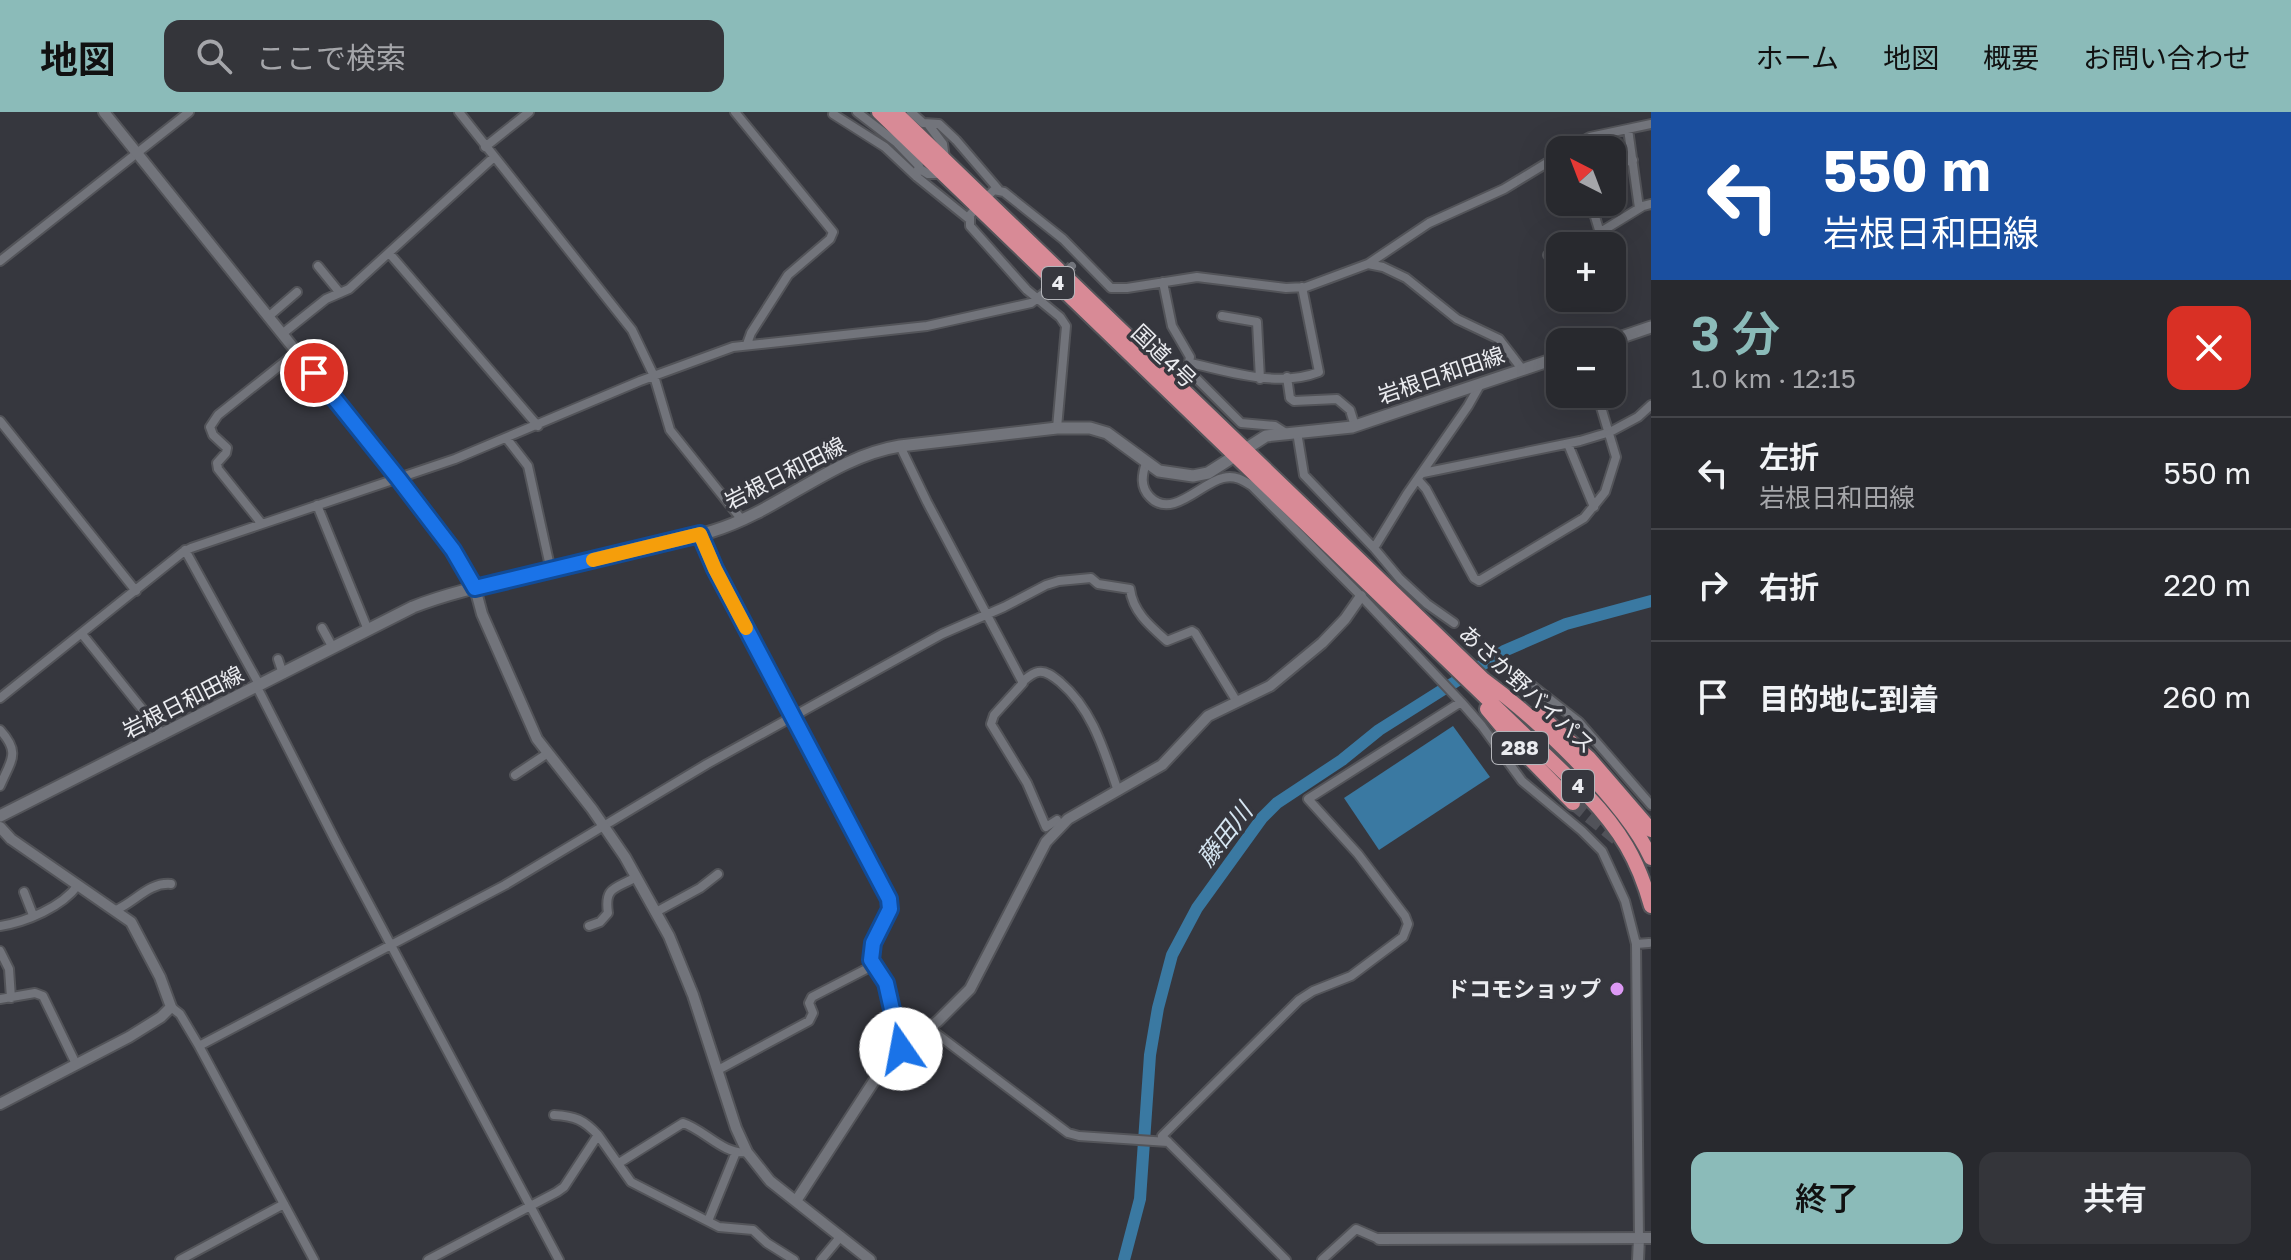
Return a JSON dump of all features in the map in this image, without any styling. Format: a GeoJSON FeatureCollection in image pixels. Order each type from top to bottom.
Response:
{"type":"FeatureCollection","features":[{"type":"Feature","properties":{"kind":"highway","name":"国道4号"},"geometry":{"type":"LineString","coordinates":[[879,112],[982,203],[1424,630]]}},
{"type":"Feature","properties":{"kind":"highway","name":"国道4号"},"geometry":{"type":"LineString","coordinates":[[895,112],[944,167]]}},
{"type":"Feature","properties":{"kind":"highway","name":"288"},"geometry":{"type":"LineString","coordinates":[[1424,630],[1524,753],[1573,803]]}},
{"type":"Feature","properties":{"kind":"highway","name":"288"},"geometry":{"type":"LineString","coordinates":[[1424,630],[1472,689]]}},
{"type":"Feature","properties":{"kind":"highway","name":"288"},"geometry":{"type":"LineString","coordinates":[[1472,689],[1510,688],[1589,758],[1651,830]]}},
{"type":"Feature","properties":{"kind":"highway","name":"あさか野バイパス"},"geometry":{"type":"LineString","coordinates":[[1472,689],[1512,700],[1582,768],[1635,827],[1651,858]]}},
{"type":"Feature","properties":{"kind":"highway","name":"あさか野バイパス"},"geometry":{"type":"LineString","coordinates":[[1472,689],[1612,822],[1632,853],[1651,906]]}},
{"type":"Feature","properties":{"kind":"main road"},"geometry":{"type":"LineString","coordinates":[[1626,336],[1651,327]]}},
{"type":"Feature","properties":{"kind":"main road","name":"岩根日和田線"},"geometry":{"type":"LineString","coordinates":[[0,816],[413,607],[475,588],[700,534],[742,520],[863,456],[900,446],[1057,428],[1098,429],[1121,442],[1146,463],[1171,475],[1193,476],[1208,473],[1266,436],[1355,426],[1546,361]]}},
{"type":"Feature","properties":{"kind":"street"},"geometry":{"type":"LineString","coordinates":[[104,112],[453,550],[475,588],[482,614],[537,739],[574,783],[604,826],[656,912],[693,995],[742,1152],[708,1221]]}},
{"type":"Feature","properties":{"kind":"street"},"geometry":{"type":"LineString","coordinates":[[0,261],[189,112]]}},
{"type":"Feature","properties":{"kind":"street"},"geometry":{"type":"LineString","coordinates":[[459,112],[632,330],[654,376],[670,430],[742,520]]}},
{"type":"Feature","properties":{"kind":"street"},"geometry":{"type":"LineString","coordinates":[[485,147],[529,112]]}},
{"type":"Feature","properties":{"kind":"street"},"geometry":{"type":"LineString","coordinates":[[735,112],[833,232],[830,239],[784,280],[747,344]]}},
{"type":"Feature","properties":{"kind":"street"},"geometry":{"type":"LineString","coordinates":[[857,112],[896,142],[918,172],[928,174],[944,167],[943,144],[928,124]]}},
{"type":"Feature","properties":{"kind":"street"},"geometry":{"type":"LineString","coordinates":[[911,112],[923,123],[939,124],[998,189],[1082,257],[1111,288],[1209,277],[1286,288],[1302,287],[1368,264],[1429,223],[1504,189],[1546,164]]}},
{"type":"Feature","properties":{"kind":"street"},"geometry":{"type":"LineString","coordinates":[[833,114],[918,172],[969,219],[970,226],[1038,300],[1060,317],[1066,326],[1057,428]]}},
{"type":"Feature","properties":{"kind":"street"},"geometry":{"type":"LineString","coordinates":[[1595,136],[1651,124]]}},
{"type":"Feature","properties":{"kind":"street"},"geometry":{"type":"LineString","coordinates":[[1628,129],[1639,208]]}},
{"type":"Feature","properties":{"kind":"street"},"geometry":{"type":"LineString","coordinates":[[282,334],[326,299],[349,289],[494,157]]}},
{"type":"Feature","properties":{"kind":"street"},"geometry":{"type":"LineString","coordinates":[[1626,162],[1633,160]]}},
{"type":"Feature","properties":{"kind":"street"},"geometry":{"type":"LineString","coordinates":[[969,219],[998,189]]}},
{"type":"Feature","properties":{"kind":"street"},"geometry":{"type":"LineString","coordinates":[[1602,232],[1639,208],[1651,204]]}},
{"type":"Feature","properties":{"kind":"street"},"geometry":{"type":"LineString","coordinates":[[389,253],[538,426]]}},
{"type":"Feature","properties":{"kind":"street"},"geometry":{"type":"LineString","coordinates":[[0,698],[185,550],[507,439],[721,350],[747,344],[927,326],[989,315],[1038,300],[1082,257]]}},
{"type":"Feature","properties":{"kind":"street"},"geometry":{"type":"LineString","coordinates":[[1368,264],[1406,278],[1457,319],[1499,339],[1522,369]]}},
{"type":"Feature","properties":{"kind":"street"},"geometry":{"type":"LineString","coordinates":[[318,266],[340,293]]}},
{"type":"Feature","properties":{"kind":"street"},"geometry":{"type":"LineString","coordinates":[[1163,282],[1172,326],[1190,357],[1188,367],[1194,376],[1241,423],[1275,426],[1292,432],[1304,475],[1400,579],[1454,623]]}},
{"type":"Feature","properties":{"kind":"street"},"geometry":{"type":"LineString","coordinates":[[1190,363],[1260,379],[1319,372],[1302,287]]}},
{"type":"Feature","properties":{"kind":"street"},"geometry":{"type":"LineString","coordinates":[[268,317],[297,292]]}},
{"type":"Feature","properties":{"kind":"street"},"geometry":{"type":"LineString","coordinates":[[1222,316],[1257,322],[1260,379]]}},
{"type":"Feature","properties":{"kind":"street"},"geometry":{"type":"LineString","coordinates":[[262,524],[218,469],[217,463],[227,448],[213,435],[210,427],[218,415],[297,352]]}},
{"type":"Feature","properties":{"kind":"street"},"geometry":{"type":"LineString","coordinates":[[1287,377],[1290,398],[1294,401],[1337,399],[1350,410],[1355,426]]}},
{"type":"Feature","properties":{"kind":"street"},"geometry":{"type":"LineString","coordinates":[[1374,548],[1482,382]]}},
{"type":"Feature","properties":{"kind":"street"},"geometry":{"type":"LineString","coordinates":[[1420,476],[1610,432],[1638,417],[1651,405]]}},
{"type":"Feature","properties":{"kind":"street"},"geometry":{"type":"LineString","coordinates":[[1420,476],[1474,578],[1479,581],[1571,527],[1594,507],[1605,492],[1616,457],[1602,408]]}},
{"type":"Feature","properties":{"kind":"street"},"geometry":{"type":"LineString","coordinates":[[0,421],[136,591]]}},
{"type":"Feature","properties":{"kind":"street"},"geometry":{"type":"LineString","coordinates":[[507,439],[528,466],[551,571]]}},
{"type":"Feature","properties":{"kind":"street"},"geometry":{"type":"LineString","coordinates":[[1568,444],[1594,507]]}},
{"type":"Feature","properties":{"kind":"street"},"geometry":{"type":"LineString","coordinates":[[900,446],[1022,682]]}},
{"type":"Feature","properties":{"kind":"street"},"geometry":{"type":"LineString","coordinates":[[1146,463],[1142,479],[1145,491],[1154,501],[1162,504],[1179,501],[1223,478],[1241,479],[1252,486],[1361,596],[1447,659]]}},
{"type":"Feature","properties":{"kind":"street"},"geometry":{"type":"LineString","coordinates":[[317,505],[368,630]]}},
{"type":"Feature","properties":{"kind":"street"},"geometry":{"type":"LineString","coordinates":[[700,534],[715,569],[889,899],[890,909],[881,922],[871,952],[874,965],[886,983],[901,1049]]}},
{"type":"Feature","properties":{"kind":"street"},"geometry":{"type":"LineString","coordinates":[[185,550],[559,1260]]}},
{"type":"Feature","properties":{"kind":"street"},"geometry":{"type":"LineString","coordinates":[[199,1046],[505,885],[792,716],[942,634],[1059,581],[1091,578],[1098,584],[1130,589],[1132,604],[1145,622],[1167,641],[1192,631],[1195,633],[1237,702]]}},
{"type":"Feature","properties":{"kind":"street"},"geometry":{"type":"LineString","coordinates":[[796,1201],[873,1080],[901,1049],[952,1008],[977,980],[1046,842],[1059,827],[1094,803],[1162,765],[1201,721],[1270,686],[1322,643],[1361,596]]}},
{"type":"Feature","properties":{"kind":"street"},"geometry":{"type":"LineString","coordinates":[[322,628],[333,648]]}},
{"type":"Feature","properties":{"kind":"street"},"geometry":{"type":"LineString","coordinates":[[82,634],[163,735]]}},
{"type":"Feature","properties":{"kind":"street"},"geometry":{"type":"LineString","coordinates":[[278,659],[283,674]]}},
{"type":"Feature","properties":{"kind":"street"},"geometry":{"type":"LineString","coordinates":[[1059,827],[1057,820],[1046,827],[1023,775],[991,724],[994,715],[1022,682],[1035,673],[1043,672],[1058,680],[1079,701],[1094,725],[1118,791]]}},
{"type":"Feature","properties":{"kind":"street"},"geometry":{"type":"LineString","coordinates":[[1521,677],[1564,708],[1647,793],[1651,805]]}},
{"type":"Feature","properties":{"kind":"street"},"geometry":{"type":"LineString","coordinates":[[1286,1260],[1162,1136],[1299,1000],[1351,976],[1403,937],[1408,924],[1405,916],[1358,854],[1308,799],[1472,689],[1482,726],[1507,762],[1534,792],[1602,851],[1625,901],[1636,944],[1638,1260]]}},
{"type":"Feature","properties":{"kind":"street"},"geometry":{"type":"LineString","coordinates":[[1550,716],[1564,708]]}},
{"type":"Feature","properties":{"kind":"street"},"geometry":{"type":"LineString","coordinates":[[0,730],[13,749],[0,786]]}},
{"type":"Feature","properties":{"kind":"street"},"geometry":{"type":"LineString","coordinates":[[1507,762],[1518,752]]}},
{"type":"Feature","properties":{"kind":"street"},"geometry":{"type":"LineString","coordinates":[[515,775],[548,753]]}},
{"type":"Feature","properties":{"kind":"street"},"geometry":{"type":"LineString","coordinates":[[0,827],[11,839],[116,910],[138,931],[171,1007],[180,1014],[199,1046],[314,1260]]}},
{"type":"Feature","properties":{"kind":"street"},"geometry":{"type":"LineString","coordinates":[[656,912],[700,888],[718,874]]}},
{"type":"Feature","properties":{"kind":"street"},"geometry":{"type":"LineString","coordinates":[[589,926],[600,922],[608,913],[605,899],[609,893],[636,877]]}},
{"type":"Feature","properties":{"kind":"street"},"geometry":{"type":"LineString","coordinates":[[116,910],[152,888],[163,883],[171,884]]}},
{"type":"Feature","properties":{"kind":"street"},"geometry":{"type":"LineString","coordinates":[[0,926],[33,915],[67,897],[78,885]]}},
{"type":"Feature","properties":{"kind":"street"},"geometry":{"type":"LineString","coordinates":[[24,892],[33,915]]}},
{"type":"Feature","properties":{"kind":"street"},"geometry":{"type":"LineString","coordinates":[[1636,944],[1649,943]]}},
{"type":"Feature","properties":{"kind":"street"},"geometry":{"type":"LineString","coordinates":[[0,951],[9,969],[11,998]]}},
{"type":"Feature","properties":{"kind":"street"},"geometry":{"type":"LineString","coordinates":[[718,1070],[748,1051],[809,1021],[813,1013],[809,1003],[812,997],[874,965]]}},
{"type":"Feature","properties":{"kind":"street"},"geometry":{"type":"LineString","coordinates":[[0,999],[35,993],[43,996],[76,1064]]}},
{"type":"Feature","properties":{"kind":"street"},"geometry":{"type":"LineString","coordinates":[[0,1104],[129,1037],[171,1007]]}},
{"type":"Feature","properties":{"kind":"street"},"geometry":{"type":"LineString","coordinates":[[929,1028],[1068,1133],[1168,1142]]}},
{"type":"Feature","properties":{"kind":"street"},"geometry":{"type":"LineString","coordinates":[[554,1115],[583,1120],[598,1135],[631,1182],[723,1228],[753,1230],[794,1260]]}},
{"type":"Feature","properties":{"kind":"street"},"geometry":{"type":"LineString","coordinates":[[619,1163],[683,1123],[695,1127],[742,1152],[770,1181],[870,1260]]}},
{"type":"Feature","properties":{"kind":"street"},"geometry":{"type":"LineString","coordinates":[[428,1260],[564,1187],[598,1135]]}},
{"type":"Feature","properties":{"kind":"street"},"geometry":{"type":"LineString","coordinates":[[180,1260],[284,1204]]}},
{"type":"Feature","properties":{"kind":"street"},"geometry":{"type":"LineString","coordinates":[[1322,1260],[1356,1229],[1379,1239],[1651,1238]]}},
{"type":"Feature","properties":{"kind":"street"},"geometry":{"type":"LineString","coordinates":[[821,1260],[841,1236]]}},
{"type":"Feature","properties":{"kind":"water"},"geometry":{"type":"Polygon","coordinates":[[[1453,726],[1490,777],[1379,850],[1344,798],[1453,726]]]}},
{"type":"Feature","properties":{"kind":"waterway","name":"藤田川"},"geometry":{"type":"LineString","coordinates":[[1124,1260],[1140,1199],[1150,1055],[1172,955],[1197,908],[1262,818],[1277,803],[1342,760],[1379,730],[1504,651],[1566,624],[1651,601]]}},
{"type":"Feature","properties":{"kind":"tunnel"},"geometry":{"type":"LineString","coordinates":[[1573,803],[1651,866]]}},
{"type":"Feature","properties":{"kind":"slow traffic"},"geometry":{"type":"LineString","coordinates":[[593,560],[700,534],[746,628]]}},
{"type":"Feature","properties":{"kind":"place","name":"ドコモショップ"},"geometry":{"type":"Point","coordinates":[1617,989]}},
{"type":"Feature","properties":{"kind":"route"},"geometry":{"type":"LineString","coordinates":[[314,373],[453,550],[475,588],[700,534],[715,569],[889,899],[890,909],[873,943],[871,960],[886,983],[901,1049]]}}]}
